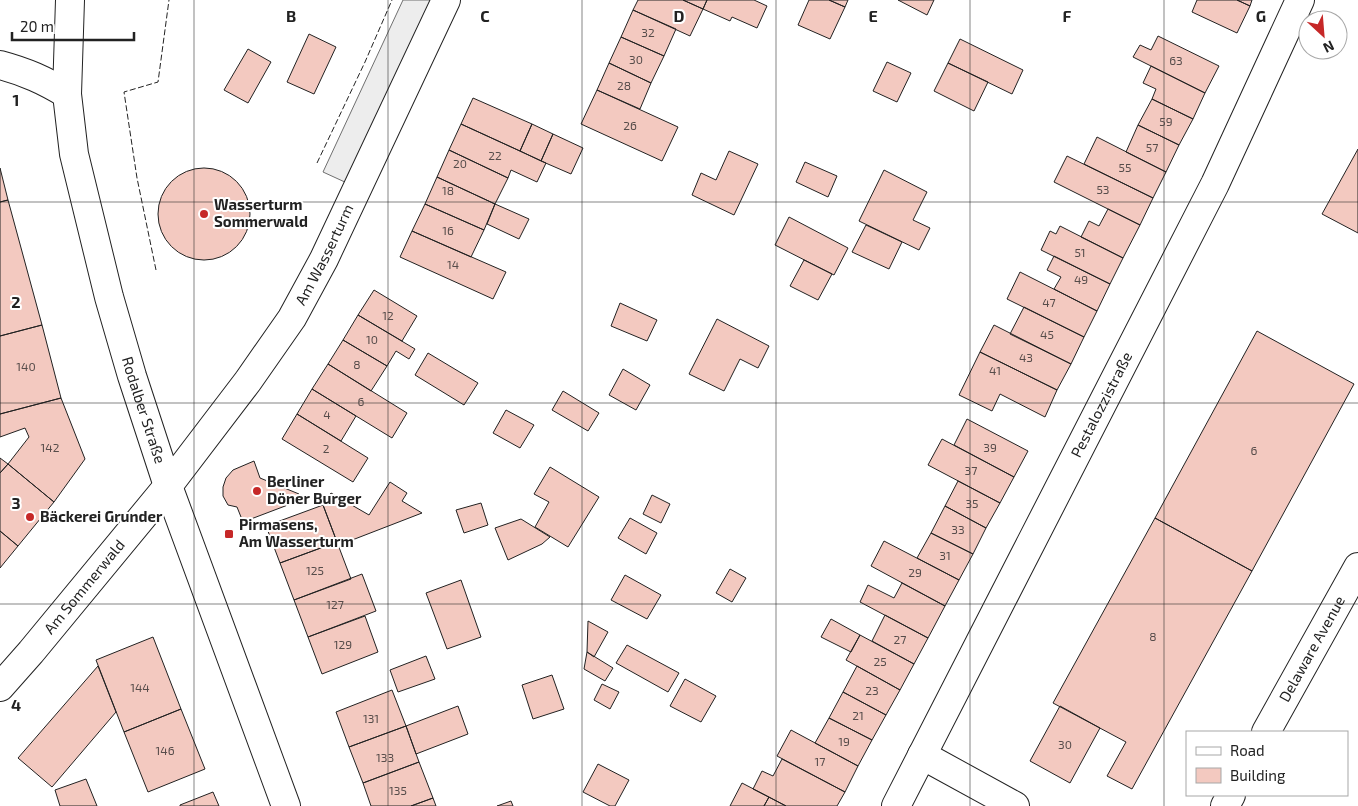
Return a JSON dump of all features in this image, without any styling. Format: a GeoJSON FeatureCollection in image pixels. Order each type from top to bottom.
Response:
{"type":"FeatureCollection","features":[{"type":"Feature","properties":{"kind":"street","name":"Rodalber Straße"},"geometry":{"type":"LineString","coordinates":[[70,0],[67,94],[74,154],[109,297],[132,376],[168,486],[286,806]]}},
{"type":"Feature","properties":{"kind":"street","name":"Am Wasserturm"},"geometry":{"type":"LineString","coordinates":[[168,486],[243,389],[292,318],[324,259],[446,0]]}},
{"type":"Feature","properties":{"kind":"street","name":"Pestalozzistraße"},"geometry":{"type":"LineString","coordinates":[[896,806],[1215,184],[1300,0]]}},
{"type":"Feature","properties":{"kind":"street"},"geometry":{"type":"LineString","coordinates":[[0,66],[22,70],[48,82],[67,94]]}},
{"type":"Feature","properties":{"kind":"street","name":"Am Sommerwald"},"geometry":{"type":"LineString","coordinates":[[0,687],[168,486]]}},
{"type":"Feature","properties":{"kind":"street","name":"Delaware Avenue"},"geometry":{"type":"LineString","coordinates":[[1267,731],[1358,566]]}},
{"type":"Feature","properties":{"kind":"street"},"geometry":{"type":"LineString","coordinates":[[922,755],[1016,806]]}},
{"type":"Feature","properties":{"kind":"shaded area"},"geometry":{"type":"Polygon","coordinates":[[[403,0],[431,0],[347,183],[323,172],[403,0]]]}},
{"type":"Feature","properties":{"kind":"building"},"geometry":{"type":"Polygon","coordinates":[[[638,0],[683,0],[703,9],[690,36],[633,10],[638,0]]]}},
{"type":"Feature","properties":{"kind":"building"},"geometry":{"type":"Polygon","coordinates":[[[683,0],[707,0],[703,9],[683,0]]]}},
{"type":"Feature","properties":{"kind":"building"},"geometry":{"type":"Polygon","coordinates":[[[707,0],[754,0],[767,6],[757,28],[732,17],[730,21],[703,9],[707,0]]]}},
{"type":"Feature","properties":{"kind":"building"},"geometry":{"type":"Polygon","coordinates":[[[809,0],[829,0],[845,7],[830,39],[798,25],[809,0]]]}},
{"type":"Feature","properties":{"kind":"building"},"geometry":{"type":"Polygon","coordinates":[[[829,0],[848,0],[845,7],[829,0]]]}},
{"type":"Feature","properties":{"kind":"building"},"geometry":{"type":"Polygon","coordinates":[[[898,0],[934,0],[927,15],[898,0]]]}},
{"type":"Feature","properties":{"kind":"building"},"geometry":{"type":"Polygon","coordinates":[[[1197,0],[1237,0],[1250,6],[1237,33],[1192,12],[1197,0]]]}},
{"type":"Feature","properties":{"kind":"building"},"geometry":{"type":"Polygon","coordinates":[[[1237,0],[1252,0],[1250,6],[1237,0]]]}},
{"type":"Feature","properties":{"kind":"building"},"geometry":{"type":"Polygon","coordinates":[[[633,10],[676,29],[664,56],[621,37],[633,10]]]}},
{"type":"Feature","properties":{"kind":"building"},"geometry":{"type":"Polygon","coordinates":[[[309,34],[336,47],[314,94],[287,82],[309,34]]]}},
{"type":"Feature","properties":{"kind":"building"},"geometry":{"type":"Polygon","coordinates":[[[1158,36],[1219,66],[1205,93],[1133,57],[1140,45],[1151,50],[1158,36]]]}},
{"type":"Feature","properties":{"kind":"building"},"geometry":{"type":"Polygon","coordinates":[[[621,37],[664,56],[651,83],[609,63],[621,37]]]}},
{"type":"Feature","properties":{"kind":"building"},"geometry":{"type":"Polygon","coordinates":[[[960,39],[1023,70],[1012,94],[948,63],[960,39]]]}},
{"type":"Feature","properties":{"kind":"building"},"geometry":{"type":"Polygon","coordinates":[[[248,49],[271,62],[248,103],[224,90],[248,49]]]}},
{"type":"Feature","properties":{"kind":"building"},"geometry":{"type":"Polygon","coordinates":[[[887,62],[911,73],[897,102],[873,91],[887,62]]]}},
{"type":"Feature","properties":{"kind":"building"},"geometry":{"type":"Polygon","coordinates":[[[609,63],[651,83],[640,109],[597,90],[609,63]]]}},
{"type":"Feature","properties":{"kind":"building"},"geometry":{"type":"Polygon","coordinates":[[[948,63],[988,82],[974,111],[934,91],[948,63]]]}},
{"type":"Feature","properties":{"kind":"building"},"geometry":{"type":"Polygon","coordinates":[[[1151,66],[1205,93],[1193,119],[1152,99],[1156,89],[1143,83],[1151,66]]]}},
{"type":"Feature","properties":{"kind":"building"},"geometry":{"type":"Polygon","coordinates":[[[597,90],[678,127],[662,161],[581,124],[597,90]]]}},
{"type":"Feature","properties":{"kind":"building"},"geometry":{"type":"Polygon","coordinates":[[[473,98],[532,124],[520,151],[461,124],[473,98]]]}},
{"type":"Feature","properties":{"kind":"building"},"geometry":{"type":"Polygon","coordinates":[[[1152,99],[1193,119],[1179,145],[1138,125],[1152,99]]]}},
{"type":"Feature","properties":{"kind":"building"},"geometry":{"type":"Polygon","coordinates":[[[461,124],[546,163],[537,182],[511,170],[508,178],[449,150],[461,124]]]}},
{"type":"Feature","properties":{"kind":"building"},"geometry":{"type":"Polygon","coordinates":[[[532,124],[553,134],[541,161],[520,151],[532,124]]]}},
{"type":"Feature","properties":{"kind":"building"},"geometry":{"type":"Polygon","coordinates":[[[1138,125],[1179,145],[1166,172],[1126,152],[1138,125]]]}},
{"type":"Feature","properties":{"kind":"building"},"geometry":{"type":"Polygon","coordinates":[[[553,134],[583,148],[571,174],[541,161],[553,134]]]}},
{"type":"Feature","properties":{"kind":"building"},"geometry":{"type":"Polygon","coordinates":[[[1097,137],[1166,172],[1153,198],[1084,164],[1097,137]]]}},
{"type":"Feature","properties":{"kind":"building"},"geometry":{"type":"Polygon","coordinates":[[[1358,149],[1358,233],[1322,214],[1358,149]]]}},
{"type":"Feature","properties":{"kind":"building"},"geometry":{"type":"Polygon","coordinates":[[[449,150],[508,178],[495,204],[437,177],[449,150]]]}},
{"type":"Feature","properties":{"kind":"building"},"geometry":{"type":"Polygon","coordinates":[[[729,151],[758,164],[734,215],[692,195],[701,173],[716,180],[729,151]]]}},
{"type":"Feature","properties":{"kind":"building"},"geometry":{"type":"Polygon","coordinates":[[[1067,156],[1153,198],[1140,225],[1054,182],[1067,156]]]}},
{"type":"Feature","properties":{"kind":"building"},"geometry":{"type":"Polygon","coordinates":[[[805,162],[837,176],[828,197],[796,182],[805,162]]]}},
{"type":"Feature","properties":{"kind":"building"},"geometry":{"type":"Polygon","coordinates":[[[0,168],[8,200],[0,202],[0,168]]]}},
{"type":"Feature","properties":{"kind":"building","name":"Wasserturm Sommerwald"},"geometry":{"type":"Polygon","coordinates":[[[195,168],[213,168],[230,175],[243,188],[250,205],[250,223],[243,240],[230,253],[213,260],[195,260],[178,253],[165,240],[158,223],[158,205],[165,188],[178,175],[195,168]]]}},
{"type":"Feature","properties":{"kind":"building"},"geometry":{"type":"Polygon","coordinates":[[[884,170],[927,192],[913,220],[930,228],[919,250],[859,221],[884,170]]]}},
{"type":"Feature","properties":{"kind":"building"},"geometry":{"type":"Polygon","coordinates":[[[437,177],[495,204],[484,230],[425,204],[437,177]]]}},
{"type":"Feature","properties":{"kind":"building"},"geometry":{"type":"Polygon","coordinates":[[[8,200],[42,325],[0,336],[0,202],[8,200]]]}},
{"type":"Feature","properties":{"kind":"building"},"geometry":{"type":"Polygon","coordinates":[[[425,204],[484,230],[471,257],[412,231],[425,204]]]}},
{"type":"Feature","properties":{"kind":"building"},"geometry":{"type":"Polygon","coordinates":[[[495,204],[529,219],[519,239],[487,224],[495,204]]]}},
{"type":"Feature","properties":{"kind":"building"},"geometry":{"type":"Polygon","coordinates":[[[1108,209],[1140,225],[1123,258],[1081,237],[1089,221],[1099,226],[1108,209]]]}},
{"type":"Feature","properties":{"kind":"building"},"geometry":{"type":"Polygon","coordinates":[[[789,217],[848,248],[834,275],[775,245],[789,217]]]}},
{"type":"Feature","properties":{"kind":"building"},"geometry":{"type":"Polygon","coordinates":[[[866,225],[902,242],[889,269],[852,252],[866,225]]]}},
{"type":"Feature","properties":{"kind":"building"},"geometry":{"type":"Polygon","coordinates":[[[1060,226],[1123,258],[1110,284],[1041,250],[1050,231],[1056,234],[1060,226]]]}},
{"type":"Feature","properties":{"kind":"building"},"geometry":{"type":"Polygon","coordinates":[[[412,231],[506,272],[493,299],[400,257],[412,231]]]}},
{"type":"Feature","properties":{"kind":"building"},"geometry":{"type":"Polygon","coordinates":[[[1054,256],[1110,284],[1097,311],[1054,289],[1061,277],[1047,270],[1054,256]]]}},
{"type":"Feature","properties":{"kind":"building"},"geometry":{"type":"Polygon","coordinates":[[[804,260],[832,274],[818,300],[790,286],[804,260]]]}},
{"type":"Feature","properties":{"kind":"building"},"geometry":{"type":"Polygon","coordinates":[[[1020,272],[1097,311],[1084,337],[1007,299],[1020,272]]]}},
{"type":"Feature","properties":{"kind":"building"},"geometry":{"type":"Polygon","coordinates":[[[374,290],[417,316],[402,341],[358,315],[374,290]]]}},
{"type":"Feature","properties":{"kind":"building"},"geometry":{"type":"Polygon","coordinates":[[[620,303],[657,320],[647,341],[611,326],[620,303]]]}},
{"type":"Feature","properties":{"kind":"building"},"geometry":{"type":"Polygon","coordinates":[[[1024,307],[1084,337],[1071,364],[1010,334],[1024,307]]]}},
{"type":"Feature","properties":{"kind":"building"},"geometry":{"type":"Polygon","coordinates":[[[358,315],[415,349],[409,359],[396,351],[387,366],[343,340],[358,315]]]}},
{"type":"Feature","properties":{"kind":"building"},"geometry":{"type":"Polygon","coordinates":[[[717,319],[769,346],[758,368],[740,359],[724,391],[689,374],[717,319]]]}},
{"type":"Feature","properties":{"kind":"building"},"geometry":{"type":"Polygon","coordinates":[[[42,325],[61,398],[0,414],[0,336],[42,325]]]}},
{"type":"Feature","properties":{"kind":"building"},"geometry":{"type":"Polygon","coordinates":[[[994,325],[1071,364],[1057,390],[980,352],[994,325]]]}},
{"type":"Feature","properties":{"kind":"building"},"geometry":{"type":"Polygon","coordinates":[[[1257,331],[1354,384],[1252,571],[1155,518],[1257,331]]]}},
{"type":"Feature","properties":{"kind":"building"},"geometry":{"type":"Polygon","coordinates":[[[343,340],[387,366],[371,391],[328,364],[343,340]]]}},
{"type":"Feature","properties":{"kind":"building"},"geometry":{"type":"Polygon","coordinates":[[[980,352],[1057,390],[1045,417],[1000,394],[992,411],[959,395],[980,352]]]}},
{"type":"Feature","properties":{"kind":"building"},"geometry":{"type":"Polygon","coordinates":[[[428,353],[478,383],[464,405],[415,375],[428,353]]]}},
{"type":"Feature","properties":{"kind":"building"},"geometry":{"type":"Polygon","coordinates":[[[328,364],[407,413],[392,438],[312,389],[328,364]]]}},
{"type":"Feature","properties":{"kind":"building"},"geometry":{"type":"Polygon","coordinates":[[[623,369],[650,385],[636,410],[609,395],[623,369]]]}},
{"type":"Feature","properties":{"kind":"building"},"geometry":{"type":"Polygon","coordinates":[[[312,389],[356,416],[341,441],[297,414],[312,389]]]}},
{"type":"Feature","properties":{"kind":"building"},"geometry":{"type":"Polygon","coordinates":[[[563,391],[599,413],[588,431],[552,410],[563,391]]]}},
{"type":"Feature","properties":{"kind":"building"},"geometry":{"type":"Polygon","coordinates":[[[61,398],[85,459],[54,502],[8,464],[29,437],[25,428],[0,437],[0,414],[61,398]]]}},
{"type":"Feature","properties":{"kind":"building"},"geometry":{"type":"Polygon","coordinates":[[[506,410],[534,425],[520,448],[493,433],[506,410]]]}},
{"type":"Feature","properties":{"kind":"building"},"geometry":{"type":"Polygon","coordinates":[[[297,414],[368,458],[353,482],[282,439],[297,414]]]}},
{"type":"Feature","properties":{"kind":"building"},"geometry":{"type":"Polygon","coordinates":[[[967,419],[1028,451],[1014,477],[954,445],[967,419]]]}},
{"type":"Feature","properties":{"kind":"building"},"geometry":{"type":"Polygon","coordinates":[[[942,439],[1014,477],[1000,503],[928,465],[942,439]]]}},
{"type":"Feature","properties":{"kind":"building"},"geometry":{"type":"Polygon","coordinates":[[[0,458],[8,464],[0,473],[0,458]]]}},
{"type":"Feature","properties":{"kind":"building","name":"Berliner Döner Burger"},"geometry":{"type":"Polygon","coordinates":[[[254,461],[260,478],[299,494],[301,500],[243,522],[237,507],[228,505],[223,496],[223,487],[226,478],[233,470],[254,461]]]}},
{"type":"Feature","properties":{"kind":"building"},"geometry":{"type":"Polygon","coordinates":[[[8,464],[54,502],[18,546],[0,531],[0,473],[8,464]]]}},
{"type":"Feature","properties":{"kind":"building"},"geometry":{"type":"Polygon","coordinates":[[[550,467],[599,497],[568,547],[535,527],[549,502],[534,494],[550,467]]]}},
{"type":"Feature","properties":{"kind":"building"},"geometry":{"type":"Polygon","coordinates":[[[958,481],[1000,503],[986,528],[945,506],[958,481]]]}},
{"type":"Feature","properties":{"kind":"building"},"geometry":{"type":"Polygon","coordinates":[[[390,482],[407,493],[402,501],[422,513],[347,542],[346,539],[337,542],[323,505],[331,493],[369,515],[390,482]]]}},
{"type":"Feature","properties":{"kind":"building"},"geometry":{"type":"Polygon","coordinates":[[[652,495],[670,504],[661,523],[643,514],[652,495]]]}},
{"type":"Feature","properties":{"kind":"building"},"geometry":{"type":"Polygon","coordinates":[[[481,503],[488,525],[464,533],[456,510],[481,503]]]}},
{"type":"Feature","properties":{"kind":"building"},"geometry":{"type":"Polygon","coordinates":[[[323,505],[337,542],[280,563],[266,526],[323,505]]]}},
{"type":"Feature","properties":{"kind":"building"},"geometry":{"type":"Polygon","coordinates":[[[945,506],[986,528],[973,554],[931,533],[945,506]]]}},
{"type":"Feature","properties":{"kind":"building"},"geometry":{"type":"Polygon","coordinates":[[[630,518],[657,533],[646,554],[618,538],[630,518]]]}},
{"type":"Feature","properties":{"kind":"building"},"geometry":{"type":"Polygon","coordinates":[[[1155,518],[1252,571],[1132,789],[1107,776],[1126,742],[1053,703],[1155,518]]]}},
{"type":"Feature","properties":{"kind":"building"},"geometry":{"type":"Polygon","coordinates":[[[521,519],[550,537],[542,544],[508,560],[495,528],[521,519]]]}},
{"type":"Feature","properties":{"kind":"building"},"geometry":{"type":"Polygon","coordinates":[[[0,531],[18,546],[0,568],[0,531]]]}},
{"type":"Feature","properties":{"kind":"building"},"geometry":{"type":"Polygon","coordinates":[[[931,533],[973,554],[959,580],[917,558],[931,533]]]}},
{"type":"Feature","properties":{"kind":"building"},"geometry":{"type":"Polygon","coordinates":[[[884,541],[959,580],[945,606],[871,566],[884,541]]]}},
{"type":"Feature","properties":{"kind":"building"},"geometry":{"type":"Polygon","coordinates":[[[337,542],[351,579],[294,600],[280,563],[337,542]]]}},
{"type":"Feature","properties":{"kind":"building"},"geometry":{"type":"Polygon","coordinates":[[[730,569],[746,578],[732,602],[716,593],[730,569]]]}},
{"type":"Feature","properties":{"kind":"building"},"geometry":{"type":"Polygon","coordinates":[[[362,574],[376,611],[308,637],[294,600],[362,574]]]}},
{"type":"Feature","properties":{"kind":"building"},"geometry":{"type":"Polygon","coordinates":[[[625,575],[661,595],[647,619],[611,600],[625,575]]]}},
{"type":"Feature","properties":{"kind":"building"},"geometry":{"type":"Polygon","coordinates":[[[461,580],[481,637],[447,649],[426,593],[461,580]]]}},
{"type":"Feature","properties":{"kind":"building"},"geometry":{"type":"Polygon","coordinates":[[[902,583],[945,606],[928,638],[860,602],[868,585],[894,598],[902,583]]]}},
{"type":"Feature","properties":{"kind":"building"},"geometry":{"type":"Polygon","coordinates":[[[885,615],[928,638],[914,664],[872,641],[885,615]]]}},
{"type":"Feature","properties":{"kind":"building"},"geometry":{"type":"Polygon","coordinates":[[[365,616],[378,652],[322,674],[308,637],[365,616]]]}},
{"type":"Feature","properties":{"kind":"building"},"geometry":{"type":"Polygon","coordinates":[[[831,619],[860,635],[851,652],[821,637],[831,619]]]}},
{"type":"Feature","properties":{"kind":"building"},"geometry":{"type":"Polygon","coordinates":[[[588,621],[608,632],[594,657],[587,652],[588,621]]]}},
{"type":"Feature","properties":{"kind":"building"},"geometry":{"type":"Polygon","coordinates":[[[860,635],[914,664],[900,690],[846,660],[860,635]]]}},
{"type":"Feature","properties":{"kind":"building"},"geometry":{"type":"Polygon","coordinates":[[[153,637],[181,709],[124,732],[96,660],[153,637]]]}},
{"type":"Feature","properties":{"kind":"building"},"geometry":{"type":"Polygon","coordinates":[[[627,645],[679,673],[668,692],[616,663],[627,645]]]}},
{"type":"Feature","properties":{"kind":"building"},"geometry":{"type":"Polygon","coordinates":[[[587,652],[613,668],[605,681],[584,669],[587,652]]]}},
{"type":"Feature","properties":{"kind":"building"},"geometry":{"type":"Polygon","coordinates":[[[426,656],[435,679],[398,692],[390,670],[426,656]]]}},
{"type":"Feature","properties":{"kind":"building"},"geometry":{"type":"Polygon","coordinates":[[[98,666],[116,712],[52,787],[18,758],[98,666]]]}},
{"type":"Feature","properties":{"kind":"building"},"geometry":{"type":"Polygon","coordinates":[[[857,666],[900,690],[886,715],[843,692],[857,666]]]}},
{"type":"Feature","properties":{"kind":"building"},"geometry":{"type":"Polygon","coordinates":[[[552,675],[564,709],[533,719],[522,685],[552,675]]]}},
{"type":"Feature","properties":{"kind":"building"},"geometry":{"type":"Polygon","coordinates":[[[685,679],[716,696],[701,722],[670,706],[685,679]]]}},
{"type":"Feature","properties":{"kind":"building"},"geometry":{"type":"Polygon","coordinates":[[[602,684],[619,692],[610,709],[594,700],[602,684]]]}},
{"type":"Feature","properties":{"kind":"building"},"geometry":{"type":"Polygon","coordinates":[[[392,690],[406,726],[349,747],[336,712],[392,690]]]}},
{"type":"Feature","properties":{"kind":"building"},"geometry":{"type":"Polygon","coordinates":[[[843,692],[886,715],[872,740],[829,718],[843,692]]]}},
{"type":"Feature","properties":{"kind":"building"},"geometry":{"type":"Polygon","coordinates":[[[458,706],[468,734],[416,754],[406,726],[458,706]]]}},
{"type":"Feature","properties":{"kind":"building"},"geometry":{"type":"Polygon","coordinates":[[[1060,706],[1100,728],[1070,783],[1030,761],[1060,706]]]}},
{"type":"Feature","properties":{"kind":"building"},"geometry":{"type":"Polygon","coordinates":[[[181,709],[205,769],[148,792],[124,732],[181,709]]]}},
{"type":"Feature","properties":{"kind":"building"},"geometry":{"type":"Polygon","coordinates":[[[829,718],[872,740],[858,766],[815,743],[829,718]]]}},
{"type":"Feature","properties":{"kind":"building"},"geometry":{"type":"Polygon","coordinates":[[[406,726],[419,762],[363,783],[349,747],[406,726]]]}},
{"type":"Feature","properties":{"kind":"building"},"geometry":{"type":"Polygon","coordinates":[[[791,730],[858,766],[845,792],[777,756],[791,730]]]}},
{"type":"Feature","properties":{"kind":"building"},"geometry":{"type":"Polygon","coordinates":[[[782,759],[845,792],[837,806],[786,806],[753,789],[762,771],[773,776],[782,759]]]}},
{"type":"Feature","properties":{"kind":"building"},"geometry":{"type":"Polygon","coordinates":[[[419,762],[433,798],[411,806],[371,806],[363,783],[419,762]]]}},
{"type":"Feature","properties":{"kind":"building"},"geometry":{"type":"Polygon","coordinates":[[[598,764],[629,780],[615,806],[610,806],[583,792],[598,764]]]}},
{"type":"Feature","properties":{"kind":"building"},"geometry":{"type":"Polygon","coordinates":[[[86,779],[97,806],[60,806],[55,790],[86,779]]]}},
{"type":"Feature","properties":{"kind":"building"},"geometry":{"type":"Polygon","coordinates":[[[742,783],[769,797],[764,806],[730,806],[742,783]]]}},
{"type":"Feature","properties":{"kind":"building"},"geometry":{"type":"Polygon","coordinates":[[[213,792],[219,806],[180,806],[180,805],[213,792]]]}},
{"type":"Feature","properties":{"kind":"building"},"geometry":{"type":"Polygon","coordinates":[[[769,797],[786,806],[764,806],[769,797]]]}},
{"type":"Feature","properties":{"kind":"building"},"geometry":{"type":"Polygon","coordinates":[[[433,798],[436,806],[411,806],[433,798]]]}},
{"type":"Feature","properties":{"kind":"building"},"geometry":{"type":"Polygon","coordinates":[[[511,801],[513,806],[497,806],[511,801]]]}},
{"type":"Feature","properties":{"kind":"fence"},"geometry":{"type":"LineString","coordinates":[[156,270],[137,178],[124,92],[158,82],[169,0]]}},
{"type":"Feature","properties":{"kind":"fence"},"geometry":{"type":"LineString","coordinates":[[317,163],[392,0]]}},
{"type":"Feature","properties":{"kind":"place","name":"Wasserturm Sommerwald"},"geometry":{"type":"Point","coordinates":[204,214]}},
{"type":"Feature","properties":{"kind":"place","name":"Berliner Döner Burger"},"geometry":{"type":"Point","coordinates":[257,491]}},
{"type":"Feature","properties":{"kind":"place","name":"Bäckerei Grunder"},"geometry":{"type":"Point","coordinates":[30,517]}},
{"type":"Feature","properties":{"kind":"place","name":"Pirmasens, Am Wasserturm"},"geometry":{"type":"Point","coordinates":[229,534]}}]}
